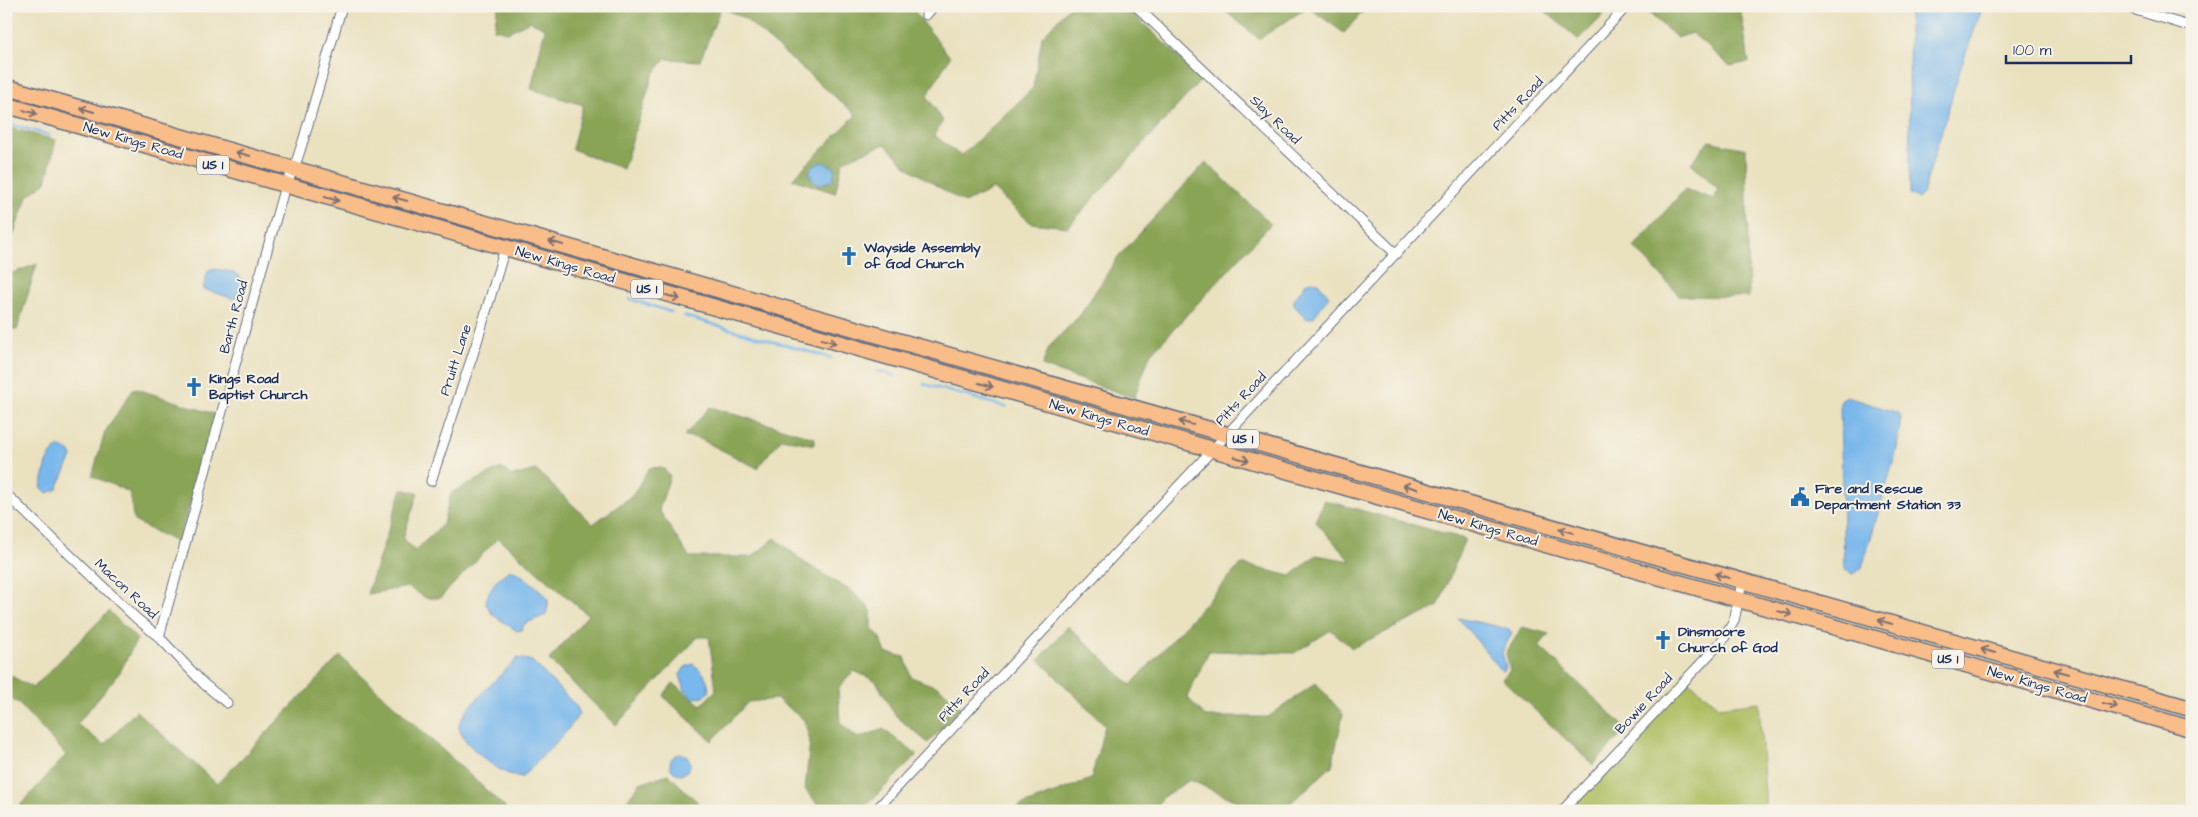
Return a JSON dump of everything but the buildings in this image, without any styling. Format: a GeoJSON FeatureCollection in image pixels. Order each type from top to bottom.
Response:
{"type":"FeatureCollection","features":[{"type":"Feature","properties":{"kind":"highway","name":"New Kings Road"},"geometry":{"type":"LineString","coordinates":[[6,87],[2192,709]]}},
{"type":"Feature","properties":{"kind":"highway","name":"New Kings Road"},"geometry":{"type":"LineString","coordinates":[[6,105],[2192,729]]}},
{"type":"Feature","properties":{"kind":"street","name":"Barth Road"},"geometry":{"type":"LineString","coordinates":[[159,637],[285,186],[294,169],[342,6]]}},
{"type":"Feature","properties":{"kind":"street"},"geometry":{"type":"LineString","coordinates":[[926,15],[934,6]]}},
{"type":"Feature","properties":{"kind":"street","name":"Slay Road"},"geometry":{"type":"LineString","coordinates":[[1136,6],[1396,254]]}},
{"type":"Feature","properties":{"kind":"street","name":"Pitts Road"},"geometry":{"type":"LineString","coordinates":[[875,811],[1628,6]]}},
{"type":"Feature","properties":{"kind":"street"},"geometry":{"type":"LineString","coordinates":[[2122,6],[2192,27]]}},
{"type":"Feature","properties":{"kind":"street","name":"Pruitt Lane"},"geometry":{"type":"LineString","coordinates":[[431,481],[476,345],[505,248]]}},
{"type":"Feature","properties":{"kind":"street"},"geometry":{"type":"LineString","coordinates":[[598,275],[603,257]]}},
{"type":"Feature","properties":{"kind":"street"},"geometry":{"type":"LineString","coordinates":[[907,363],[912,345]]}},
{"type":"Feature","properties":{"kind":"street","name":"Macon Road"},"geometry":{"type":"LineString","coordinates":[[6,494],[136,618],[159,637],[204,684],[227,703]]}},
{"type":"Feature","properties":{"kind":"street"},"geometry":{"type":"LineString","coordinates":[[1482,526],[1486,509]]}},
{"type":"Feature","properties":{"kind":"street","name":"Bowie Road"},"geometry":{"type":"LineString","coordinates":[[1562,811],[1723,640],[1734,621],[1742,582]]}},
{"type":"Feature","properties":{"kind":"street"},"geometry":{"type":"LineString","coordinates":[[1808,620],[1810,601]]}},
{"type":"Feature","properties":{"kind":"green space"},"geometry":{"type":"Polygon","coordinates":[[[498,6],[921,6],[915,12],[950,57],[927,96],[943,121],[934,135],[961,156],[1033,88],[1042,37],[1070,6],[1125,6],[1202,79],[1068,227],[1031,223],[993,189],[964,203],[907,167],[885,144],[843,161],[835,193],[792,179],[856,115],[744,18],[721,7],[700,61],[665,59],[653,75],[623,169],[572,149],[583,105],[531,89],[545,28],[530,21],[508,32],[494,29],[498,6]]]}},
{"type":"Feature","properties":{"kind":"green space"},"geometry":{"type":"Polygon","coordinates":[[[1224,6],[1368,6],[1344,33],[1308,7],[1259,39],[1223,9],[1224,6]]]}},
{"type":"Feature","properties":{"kind":"green space"},"geometry":{"type":"Polygon","coordinates":[[[1539,6],[1612,6],[1579,40],[1539,6]]]}},
{"type":"Feature","properties":{"kind":"green space"},"geometry":{"type":"Polygon","coordinates":[[[1740,6],[1749,62],[1730,66],[1692,33],[1677,38],[1642,7],[1740,6]]]}},
{"type":"Feature","properties":{"kind":"green space"},"geometry":{"type":"Polygon","coordinates":[[[6,127],[56,140],[46,182],[27,197],[6,255],[6,127]]]}},
{"type":"Feature","properties":{"kind":"green space"},"geometry":{"type":"Polygon","coordinates":[[[1709,141],[1746,149],[1749,297],[1680,296],[1634,247],[1685,189],[1713,199],[1718,189],[1691,163],[1709,141]]]}},
{"type":"Feature","properties":{"kind":"green space"},"geometry":{"type":"Polygon","coordinates":[[[1206,162],[1271,224],[1150,355],[1134,398],[1042,366],[1049,347],[1081,314],[1118,257],[1206,162]]]}},
{"type":"Feature","properties":{"kind":"green space"},"geometry":{"type":"Polygon","coordinates":[[[37,264],[17,330],[6,327],[6,270],[13,273],[37,264]]]}},
{"type":"Feature","properties":{"kind":"green space"},"geometry":{"type":"Polygon","coordinates":[[[134,388],[217,415],[178,543],[134,521],[129,492],[92,476],[105,432],[134,388]]]}},
{"type":"Feature","properties":{"kind":"green space"},"geometry":{"type":"Polygon","coordinates":[[[710,407],[815,438],[814,445],[782,438],[757,468],[698,438],[684,436],[710,407]]]}},
{"type":"Feature","properties":{"kind":"green space"},"geometry":{"type":"Polygon","coordinates":[[[662,467],[670,476],[659,510],[689,557],[752,557],[775,538],[805,563],[854,593],[871,610],[871,627],[880,637],[886,653],[905,657],[911,677],[940,688],[962,708],[928,743],[895,715],[876,681],[854,671],[838,689],[840,723],[858,738],[883,729],[917,755],[861,811],[823,811],[805,789],[810,741],[804,720],[777,699],[748,702],[712,741],[663,696],[673,683],[701,705],[716,690],[709,637],[698,637],[616,725],[549,660],[588,615],[498,538],[440,598],[426,598],[408,587],[367,594],[402,489],[418,493],[403,538],[415,551],[443,524],[451,493],[501,468],[512,476],[536,470],[593,524],[632,496],[649,468],[662,467]]]}},
{"type":"Feature","properties":{"kind":"green space"},"geometry":{"type":"Polygon","coordinates":[[[1324,500],[1465,539],[1438,607],[1352,648],[1331,630],[1294,653],[1209,651],[1187,697],[1206,717],[1268,717],[1316,683],[1343,714],[1332,766],[1285,808],[1287,811],[1242,811],[1236,801],[1190,780],[1163,797],[1154,811],[1015,811],[1020,806],[1091,779],[1105,725],[1039,660],[1068,626],[1131,685],[1241,564],[1291,576],[1316,555],[1351,561],[1315,521],[1324,500]]]}},
{"type":"Feature","properties":{"kind":"green space"},"geometry":{"type":"Polygon","coordinates":[[[109,611],[137,639],[120,672],[77,724],[104,745],[136,711],[217,784],[340,656],[509,811],[390,811],[385,807],[382,811],[15,811],[66,755],[18,703],[6,696],[6,673],[33,688],[109,611]]]}},
{"type":"Feature","properties":{"kind":"green space"},"geometry":{"type":"Polygon","coordinates":[[[1522,627],[1549,634],[1539,646],[1627,729],[1593,765],[1502,679],[1510,670],[1506,653],[1522,627]]]}},
{"type":"Feature","properties":{"kind":"green space"},"geometry":{"type":"Polygon","coordinates":[[[1689,681],[1719,707],[1759,702],[1766,811],[1579,811],[1573,806],[1689,681]]]}},
{"type":"Feature","properties":{"kind":"green space"},"geometry":{"type":"Polygon","coordinates":[[[668,774],[707,811],[619,811],[640,783],[668,774]]]}},
{"type":"Feature","properties":{"kind":"water"},"geometry":{"type":"Polygon","coordinates":[[[1909,6],[1983,6],[1961,67],[1923,193],[1918,199],[1910,194],[1909,6]]]}},
{"type":"Feature","properties":{"kind":"water"},"geometry":{"type":"Polygon","coordinates":[[[823,162],[835,168],[833,180],[818,185],[812,180],[809,172],[814,165],[823,162]]]}},
{"type":"Feature","properties":{"kind":"water"},"geometry":{"type":"Polygon","coordinates":[[[215,269],[238,275],[243,281],[235,299],[203,289],[208,271],[215,269]]]}},
{"type":"Feature","properties":{"kind":"water"},"geometry":{"type":"Polygon","coordinates":[[[1307,282],[1317,282],[1329,296],[1314,317],[1307,319],[1294,305],[1294,300],[1307,282]]]}},
{"type":"Feature","properties":{"kind":"water"},"geometry":{"type":"Polygon","coordinates":[[[1847,397],[1899,413],[1901,417],[1897,449],[1864,561],[1861,569],[1852,574],[1844,568],[1840,403],[1847,397]]]}},
{"type":"Feature","properties":{"kind":"water"},"geometry":{"type":"Polygon","coordinates":[[[62,447],[70,452],[72,457],[56,490],[47,493],[41,487],[47,463],[52,453],[62,447]]]}},
{"type":"Feature","properties":{"kind":"water"},"geometry":{"type":"Polygon","coordinates":[[[511,570],[532,583],[548,601],[546,615],[524,624],[522,630],[517,631],[493,615],[486,604],[488,594],[494,584],[511,570]]]}},
{"type":"Feature","properties":{"kind":"water"},"geometry":{"type":"Polygon","coordinates":[[[1458,618],[1509,629],[1512,633],[1502,652],[1506,667],[1503,672],[1458,618]]]}},
{"type":"Feature","properties":{"kind":"water"},"geometry":{"type":"Polygon","coordinates":[[[518,658],[532,661],[577,707],[579,714],[560,739],[522,777],[504,772],[488,762],[472,748],[459,729],[462,718],[476,700],[518,658]]]}},
{"type":"Feature","properties":{"kind":"water"},"geometry":{"type":"Polygon","coordinates":[[[693,664],[703,673],[708,683],[709,692],[704,697],[693,698],[685,690],[680,675],[685,667],[693,664]]]}},
{"type":"Feature","properties":{"kind":"water"},"geometry":{"type":"Polygon","coordinates":[[[680,754],[687,757],[690,764],[687,771],[680,774],[673,771],[670,764],[673,757],[680,754]]]}},
{"type":"Feature","properties":{"kind":"waterway"},"geometry":{"type":"LineString","coordinates":[[6,123],[49,135]]}},
{"type":"Feature","properties":{"kind":"waterway"},"geometry":{"type":"LineString","coordinates":[[630,299],[671,312]]}},
{"type":"Feature","properties":{"kind":"waterway"},"geometry":{"type":"LineString","coordinates":[[684,316],[831,358]]}},
{"type":"Feature","properties":{"kind":"waterway"},"geometry":{"type":"LineString","coordinates":[[878,371],[895,376]]}},
{"type":"Feature","properties":{"kind":"waterway"},"geometry":{"type":"LineString","coordinates":[[924,384],[1006,407]]}},
{"type":"Feature","properties":{"kind":"place","name":"Wayside Assembly of God Church"},"geometry":{"type":"Point","coordinates":[849,256]}},
{"type":"Feature","properties":{"kind":"place","name":"Kings Road Baptist Church"},"geometry":{"type":"Point","coordinates":[194,387]}},
{"type":"Feature","properties":{"kind":"place","name":"Fire and Rescue Department Station 33"},"geometry":{"type":"Point","coordinates":[1800,497]}},
{"type":"Feature","properties":{"kind":"place","name":"Dinsmoore Church of God"},"geometry":{"type":"Point","coordinates":[1663,640]}}]}
